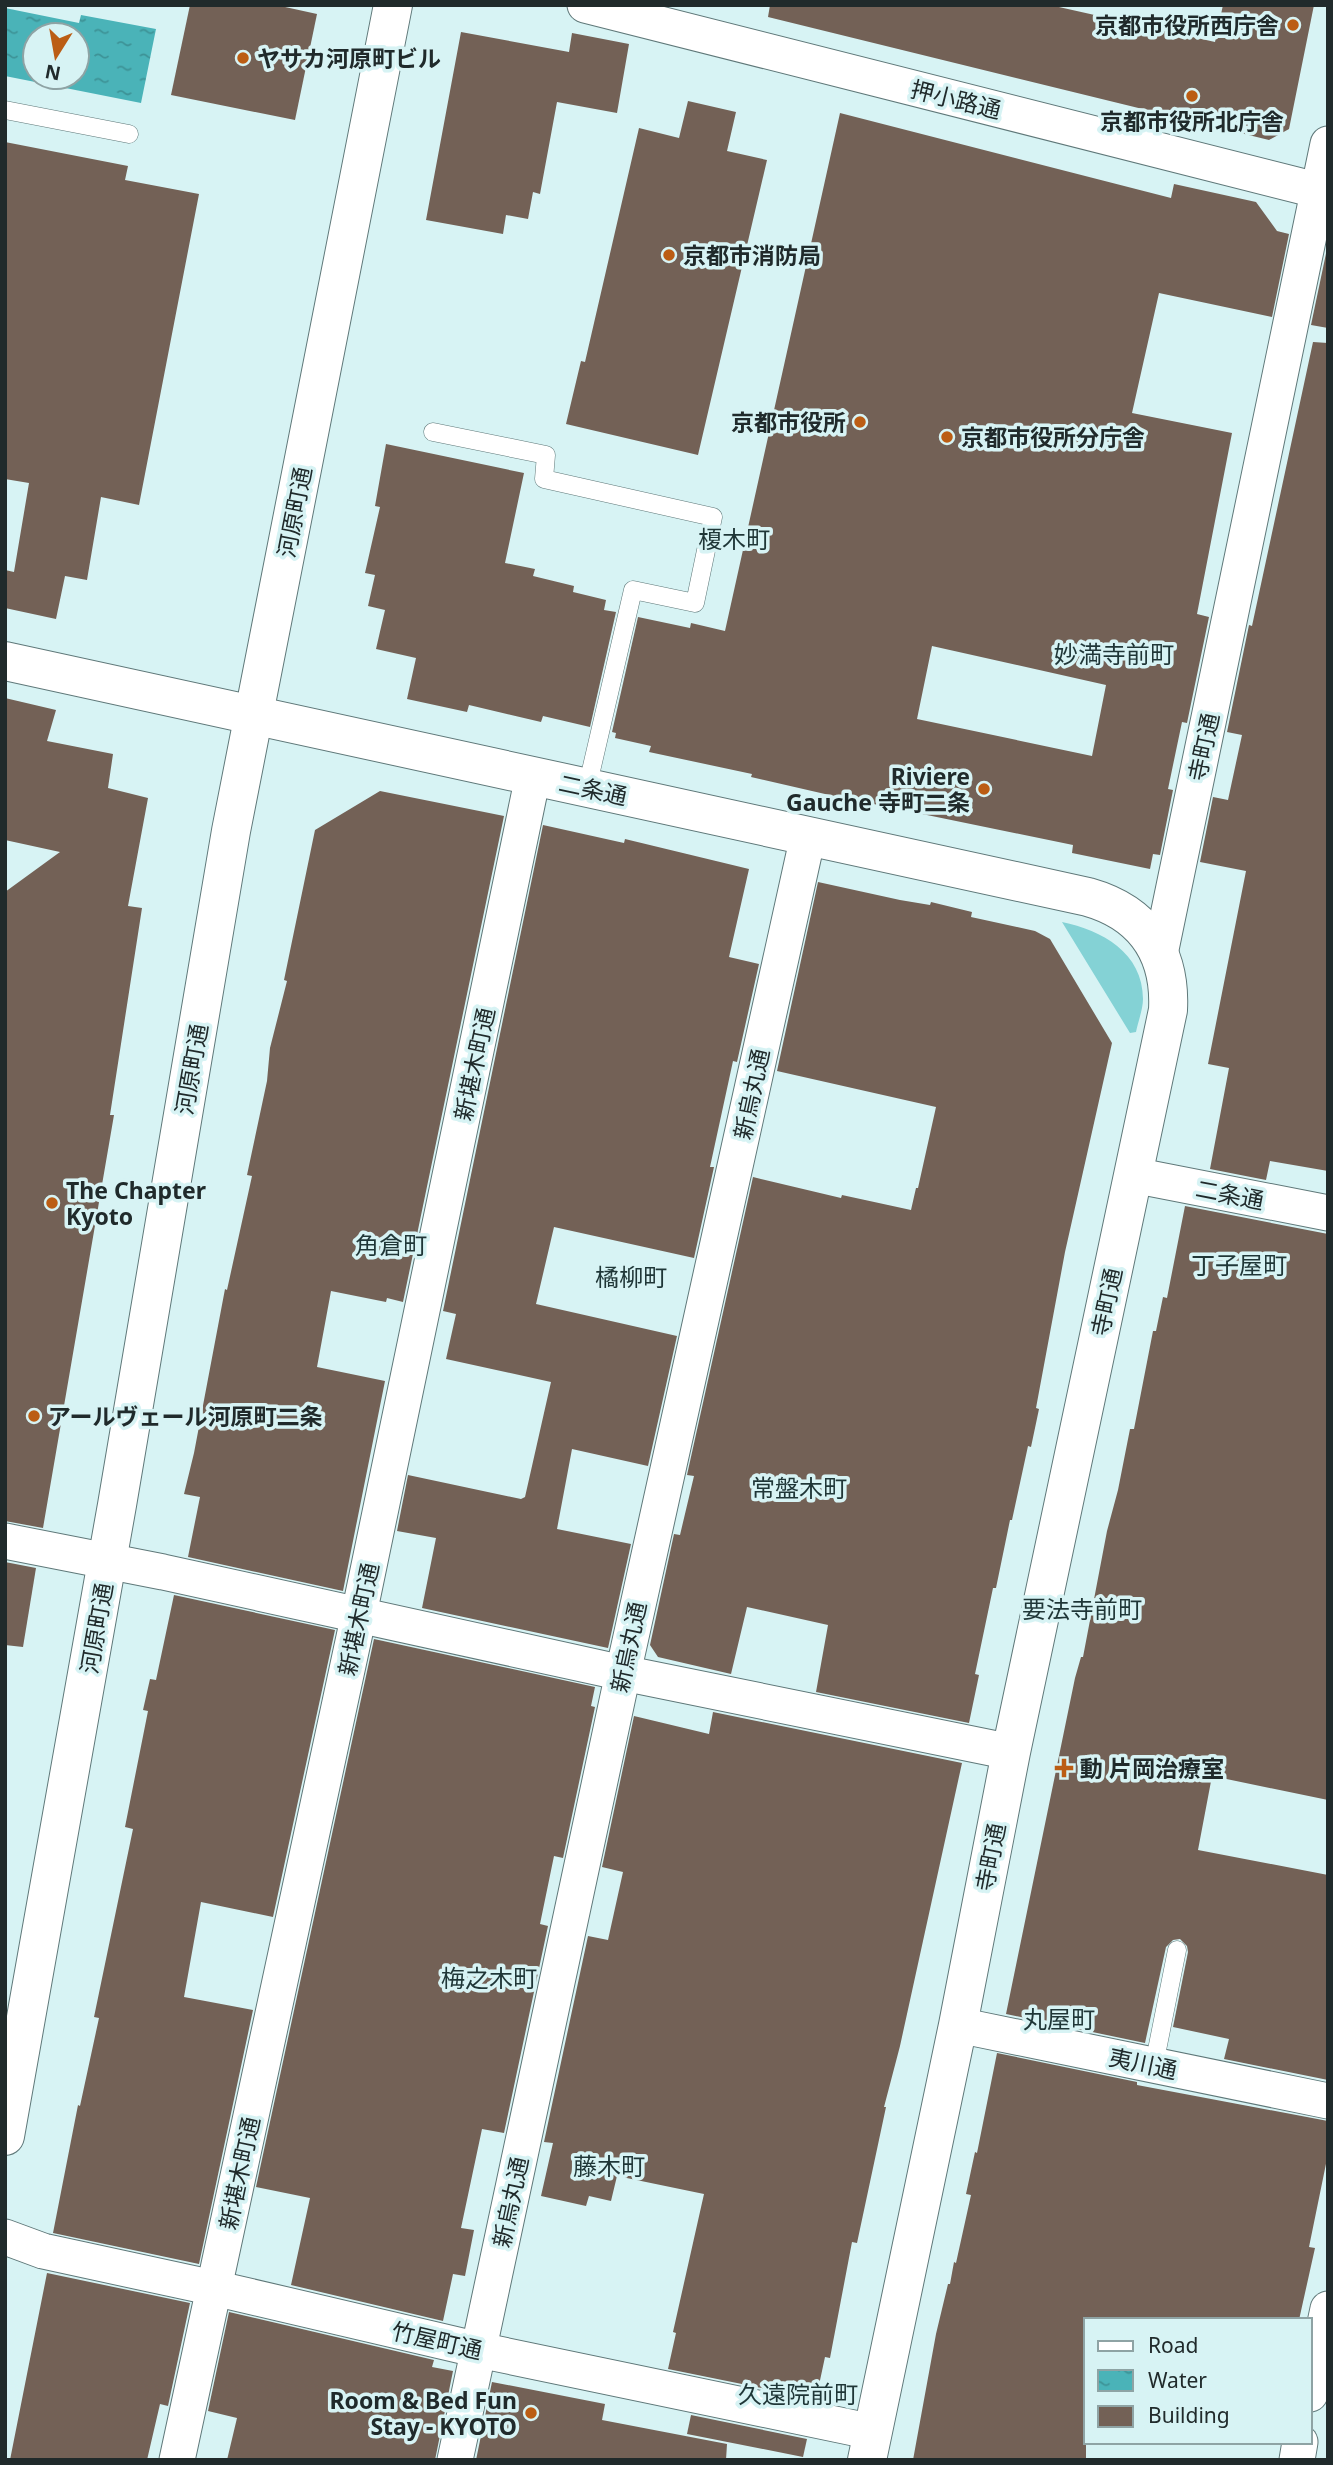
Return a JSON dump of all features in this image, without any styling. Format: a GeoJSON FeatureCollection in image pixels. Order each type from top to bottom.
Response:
{"type":"FeatureCollection","features":[{"type":"Feature","properties":{"kind":"street","name":"河原町通"},"geometry":{"type":"LineString","coordinates":[[5,2136],[108,1562],[231,831],[393,5]]}},
{"type":"Feature","properties":{"kind":"street","name":"押小路通"},"geometry":{"type":"LineString","coordinates":[[585,5],[1323,192]]}},
{"type":"Feature","properties":{"kind":"street","name":"寺町通"},"geometry":{"type":"LineString","coordinates":[[870,2446],[958,2025],[1010,1752],[1168,1010],[1168,982],[1160,954],[1323,192],[1328,144]]}},
{"type":"Feature","properties":{"kind":"street","name":"二条通"},"geometry":{"type":"LineString","coordinates":[[5,661],[1103,901],[1136,922],[1160,954]]}},
{"type":"Feature","properties":{"kind":"street","name":"新堪木町通"},"geometry":{"type":"LineString","coordinates":[[177,2460],[359,1614],[533,776]]}},
{"type":"Feature","properties":{"kind":"street","name":"新烏丸通"},"geometry":{"type":"LineString","coordinates":[[455,2460],[623,1673],[808,836]]}},
{"type":"Feature","properties":{"kind":"street","name":"二条通"},"geometry":{"type":"LineString","coordinates":[[1133,1175],[1328,1213]]}},
{"type":"Feature","properties":{"kind":"street"},"geometry":{"type":"LineString","coordinates":[[5,1541],[359,1614],[623,1673],[1010,1752]]}},
{"type":"Feature","properties":{"kind":"street","name":"夷川通"},"geometry":{"type":"LineString","coordinates":[[958,2025],[1328,2101]]}},
{"type":"Feature","properties":{"kind":"street","name":"竹屋町通"},"geometry":{"type":"LineString","coordinates":[[5,2236],[43,2251],[479,2350],[870,2446]]}},
{"type":"Feature","properties":{"kind":"street"},"geometry":{"type":"LineString","coordinates":[[1312,2385],[1328,2309]]}},
{"type":"Feature","properties":{"kind":"lane"},"geometry":{"type":"LineString","coordinates":[[5,110],[129,134]]}},
{"type":"Feature","properties":{"kind":"lane"},"geometry":{"type":"LineString","coordinates":[[433,432],[546,455],[544,479],[713,517],[695,603],[632,590],[587,788]]}},
{"type":"Feature","properties":{"kind":"lane"},"geometry":{"type":"LineString","coordinates":[[1154,2065],[1177,1950]]}},
{"type":"Feature","properties":{"kind":"shaded area"},"geometry":{"type":"Polygon","coordinates":[[[1062,922],[1092,931],[1118,946],[1128,957],[1141,983],[1143,999],[1136,1032],[1130,1033],[1062,922]]]}},
{"type":"Feature","properties":{"kind":"water"},"geometry":{"type":"Polygon","coordinates":[[[5,8],[69,21],[21,21],[21,79],[5,76],[5,8]]]}},
{"type":"Feature","properties":{"kind":"water"},"geometry":{"type":"Polygon","coordinates":[[[81,15],[156,29],[141,103],[81,91],[91,91],[91,21],[80,21],[81,15]]]}},
{"type":"Feature","properties":{"kind":"building","name":"ヤサカ河原町ビル"},"geometry":{"type":"Polygon","coordinates":[[[190,5],[276,5],[317,14],[295,120],[171,95],[190,5]]]}},
{"type":"Feature","properties":{"kind":"building","name":"京都市役所北庁舎"},"geometry":{"type":"Polygon","coordinates":[[[770,5],[1050,5],[1215,42],[1223,5],[1314,5],[1289,129],[1269,140],[768,17],[770,5]]]}},
{"type":"Feature","properties":{"kind":"building"},"geometry":{"type":"Polygon","coordinates":[[[461,32],[569,52],[572,33],[629,44],[617,113],[557,102],[540,194],[533,192],[528,219],[506,215],[503,234],[426,220],[461,32]]]}},
{"type":"Feature","properties":{"kind":"building"},"geometry":{"type":"Polygon","coordinates":[[[688,101],[736,112],[727,151],[767,160],[698,455],[566,424],[581,361],[585,362],[639,128],[679,138],[688,101]]]}},
{"type":"Feature","properties":{"kind":"building"},"geometry":{"type":"Polygon","coordinates":[[[840,113],[1171,198],[1174,184],[1256,202],[1277,231],[1289,234],[1272,317],[1159,293],[1132,413],[1232,433],[1197,614],[1209,617],[1187,723],[1182,722],[1168,789],[1173,790],[1160,855],[1153,854],[1150,869],[1072,853],[1073,845],[751,777],[752,774],[649,752],[651,746],[615,738],[616,733],[612,732],[638,617],[690,628],[691,623],[725,631],[840,113]],[[932,646],[917,719],[1092,756],[1106,685],[932,646]]]}},
{"type":"Feature","properties":{"kind":"building"},"geometry":{"type":"Polygon","coordinates":[[[5,142],[128,166],[125,180],[199,194],[139,505],[101,497],[87,580],[65,576],[56,619],[5,608],[5,570],[14,572],[29,483],[5,479],[5,142]]]}},
{"type":"Feature","properties":{"kind":"building"},"geometry":{"type":"Polygon","coordinates":[[[1328,244],[1328,328],[1311,325],[1328,244]]]}},
{"type":"Feature","properties":{"kind":"building"},"geometry":{"type":"Polygon","coordinates":[[[1313,342],[1328,343],[1328,1171],[1270,1161],[1266,1180],[1210,1169],[1229,1068],[1208,1064],[1246,871],[1200,862],[1213,797],[1228,800],[1242,735],[1227,732],[1313,342]]]}},
{"type":"Feature","properties":{"kind":"building"},"geometry":{"type":"Polygon","coordinates":[[[386,444],[524,473],[505,563],[535,569],[533,576],[574,586],[573,592],[606,600],[604,610],[616,612],[590,727],[543,716],[541,722],[469,705],[467,712],[407,699],[416,658],[376,649],[385,610],[368,606],[375,575],[365,573],[380,507],[375,506],[386,444]]]}},
{"type":"Feature","properties":{"kind":"building"},"geometry":{"type":"Polygon","coordinates":[[[5,698],[56,710],[47,741],[113,754],[108,788],[148,798],[128,906],[142,908],[110,1115],[114,1115],[43,1528],[5,1521],[5,892],[60,852],[5,840],[5,698]]]}},
{"type":"Feature","properties":{"kind":"building"},"geometry":{"type":"Polygon","coordinates":[[[380,791],[504,816],[403,1302],[387,1298],[386,1302],[331,1291],[317,1367],[385,1381],[343,1591],[188,1557],[200,1497],[184,1494],[225,1289],[227,1290],[252,1176],[247,1175],[267,1081],[270,1048],[287,981],[284,980],[315,830],[380,791]]]}},
{"type":"Feature","properties":{"kind":"building"},"geometry":{"type":"Polygon","coordinates":[[[543,825],[624,843],[625,839],[749,869],[729,957],[759,964],[737,1062],[733,1061],[694,1258],[554,1227],[536,1304],[677,1336],[648,1466],[572,1449],[557,1529],[631,1544],[608,1648],[422,1608],[436,1538],[397,1531],[408,1475],[521,1499],[525,1497],[551,1382],[446,1359],[456,1314],[443,1311],[543,825]]]}},
{"type":"Feature","properties":{"kind":"building"},"geometry":{"type":"Polygon","coordinates":[[[818,882],[972,912],[971,917],[1035,931],[1050,939],[1112,1043],[1065,1252],[1031,1447],[1028,1446],[996,1588],[993,1588],[975,1674],[979,1675],[969,1723],[816,1692],[828,1625],[747,1607],[731,1674],[658,1657],[650,1645],[674,1534],[680,1535],[694,1476],[687,1475],[753,1177],[841,1198],[842,1195],[911,1210],[936,1107],[777,1071],[818,882]]]}},
{"type":"Feature","properties":{"kind":"building"},"geometry":{"type":"Polygon","coordinates":[[[1185,1206],[1328,1234],[1328,1800],[1212,1776],[1198,1850],[1328,1875],[1328,2080],[1224,2059],[1229,2039],[1173,2027],[1188,1952],[1187,1946],[1180,1939],[1173,1940],[1166,1947],[1145,2043],[1006,2014],[1075,1678],[1083,1657],[1107,1531],[1130,1429],[1134,1429],[1153,1331],[1156,1331],[1163,1297],[1167,1298],[1185,1206]]]}},
{"type":"Feature","properties":{"kind":"building"},"geometry":{"type":"Polygon","coordinates":[[[5,1562],[36,1568],[23,1647],[5,1645],[5,1562]]]}},
{"type":"Feature","properties":{"kind":"building"},"geometry":{"type":"Polygon","coordinates":[[[174,1595],[335,1630],[273,1917],[201,1902],[184,1997],[253,2010],[199,2264],[53,2233],[78,2105],[80,2106],[99,2018],[94,2017],[133,1829],[125,1827],[148,1711],[143,1710],[150,1679],[156,1680],[174,1595]]]}},
{"type":"Feature","properties":{"kind":"building"},"geometry":{"type":"Polygon","coordinates":[[[374,1639],[595,1687],[591,1706],[595,1707],[563,1858],[554,1856],[540,1924],[548,1926],[504,2133],[482,2129],[461,2228],[474,2230],[465,2276],[453,2274],[443,2321],[291,2285],[310,2198],[256,2187],[374,1639]]]}},
{"type":"Feature","properties":{"kind":"building"},"geometry":{"type":"Polygon","coordinates":[[[713,1712],[962,1763],[900,2046],[884,2107],[857,2243],[852,2242],[830,2358],[825,2357],[816,2399],[668,2369],[676,2333],[673,2332],[704,2194],[617,2176],[611,2201],[589,2196],[586,2206],[541,2196],[553,2143],[544,2142],[588,1936],[608,1940],[623,1872],[602,1867],[634,1716],[709,1734],[713,1712]]]}},
{"type":"Feature","properties":{"kind":"building"},"geometry":{"type":"Polygon","coordinates":[[[997,2053],[1137,2082],[1137,2085],[1328,2121],[1328,2154],[1309,2247],[1315,2248],[1299,2318],[1084,2318],[1086,2460],[913,2460],[936,2334],[954,2262],[956,2263],[971,2195],[966,2194],[975,2152],[977,2153],[997,2053]]]}},
{"type":"Feature","properties":{"kind":"building"},"geometry":{"type":"Polygon","coordinates":[[[47,2273],[190,2303],[168,2406],[160,2404],[147,2460],[10,2460],[47,2273]]]}},
{"type":"Feature","properties":{"kind":"building"},"geometry":{"type":"Polygon","coordinates":[[[229,2312],[434,2360],[432,2367],[453,2371],[435,2460],[227,2460],[237,2418],[208,2411],[229,2312]]]}},
{"type":"Feature","properties":{"kind":"building"},"geometry":{"type":"Polygon","coordinates":[[[492,2382],[605,2404],[602,2420],[727,2444],[726,2460],[476,2460],[492,2382]]]}},
{"type":"Feature","properties":{"kind":"building"},"geometry":{"type":"Polygon","coordinates":[[[691,2415],[807,2439],[803,2457],[687,2434],[691,2415]]]}},
{"type":"Feature","properties":{"kind":"place","name":"京都市役所西庁舎"},"geometry":{"type":"Point","coordinates":[1293,25]}},
{"type":"Feature","properties":{"kind":"place","name":"ヤサカ河原町ビル"},"geometry":{"type":"Point","coordinates":[243,58]}},
{"type":"Feature","properties":{"kind":"place","name":"京都市役所北庁舎"},"geometry":{"type":"Point","coordinates":[1192,96]}},
{"type":"Feature","properties":{"kind":"place","name":"京都市消防局"},"geometry":{"type":"Point","coordinates":[669,255]}},
{"type":"Feature","properties":{"kind":"place","name":"京都市役所"},"geometry":{"type":"Point","coordinates":[860,422]}},
{"type":"Feature","properties":{"kind":"place","name":"京都市役所分庁舎"},"geometry":{"type":"Point","coordinates":[947,437]}},
{"type":"Feature","properties":{"kind":"place","name":"Riviere Gauche 寺町二条"},"geometry":{"type":"Point","coordinates":[984,789]}},
{"type":"Feature","properties":{"kind":"place","name":"The Chapter Kyoto"},"geometry":{"type":"Point","coordinates":[52,1203]}},
{"type":"Feature","properties":{"kind":"place","name":"アールヴェール河原町二条"},"geometry":{"type":"Point","coordinates":[34,1416]}},
{"type":"Feature","properties":{"kind":"place","name":"動 片岡治療室"},"geometry":{"type":"Point","coordinates":[1064,1768]}},
{"type":"Feature","properties":{"kind":"place","name":"Room & Bed Fun Stay - KYOTO"},"geometry":{"type":"Point","coordinates":[531,2413]}},
{"type":"Feature","properties":{"kind":"district","name":"榎木町"},"geometry":{"type":"Point","coordinates":[734,538]}},
{"type":"Feature","properties":{"kind":"district","name":"妙満寺前町"},"geometry":{"type":"Point","coordinates":[1114,653]}},
{"type":"Feature","properties":{"kind":"district","name":"角倉町"},"geometry":{"type":"Point","coordinates":[391,1244]}},
{"type":"Feature","properties":{"kind":"district","name":"丁子屋町"},"geometry":{"type":"Point","coordinates":[1239,1264]}},
{"type":"Feature","properties":{"kind":"district","name":"橘柳町"},"geometry":{"type":"Point","coordinates":[631,1276]}},
{"type":"Feature","properties":{"kind":"district","name":"常盤木町"},"geometry":{"type":"Point","coordinates":[799,1487]}},
{"type":"Feature","properties":{"kind":"district","name":"要法寺前町"},"geometry":{"type":"Point","coordinates":[1082,1608]}},
{"type":"Feature","properties":{"kind":"district","name":"梅之木町"},"geometry":{"type":"Point","coordinates":[489,1977]}},
{"type":"Feature","properties":{"kind":"district","name":"丸屋町"},"geometry":{"type":"Point","coordinates":[1059,2018]}},
{"type":"Feature","properties":{"kind":"district","name":"藤木町"},"geometry":{"type":"Point","coordinates":[609,2165]}},
{"type":"Feature","properties":{"kind":"district","name":"久遠院前町"},"geometry":{"type":"Point","coordinates":[798,2393]}}]}
